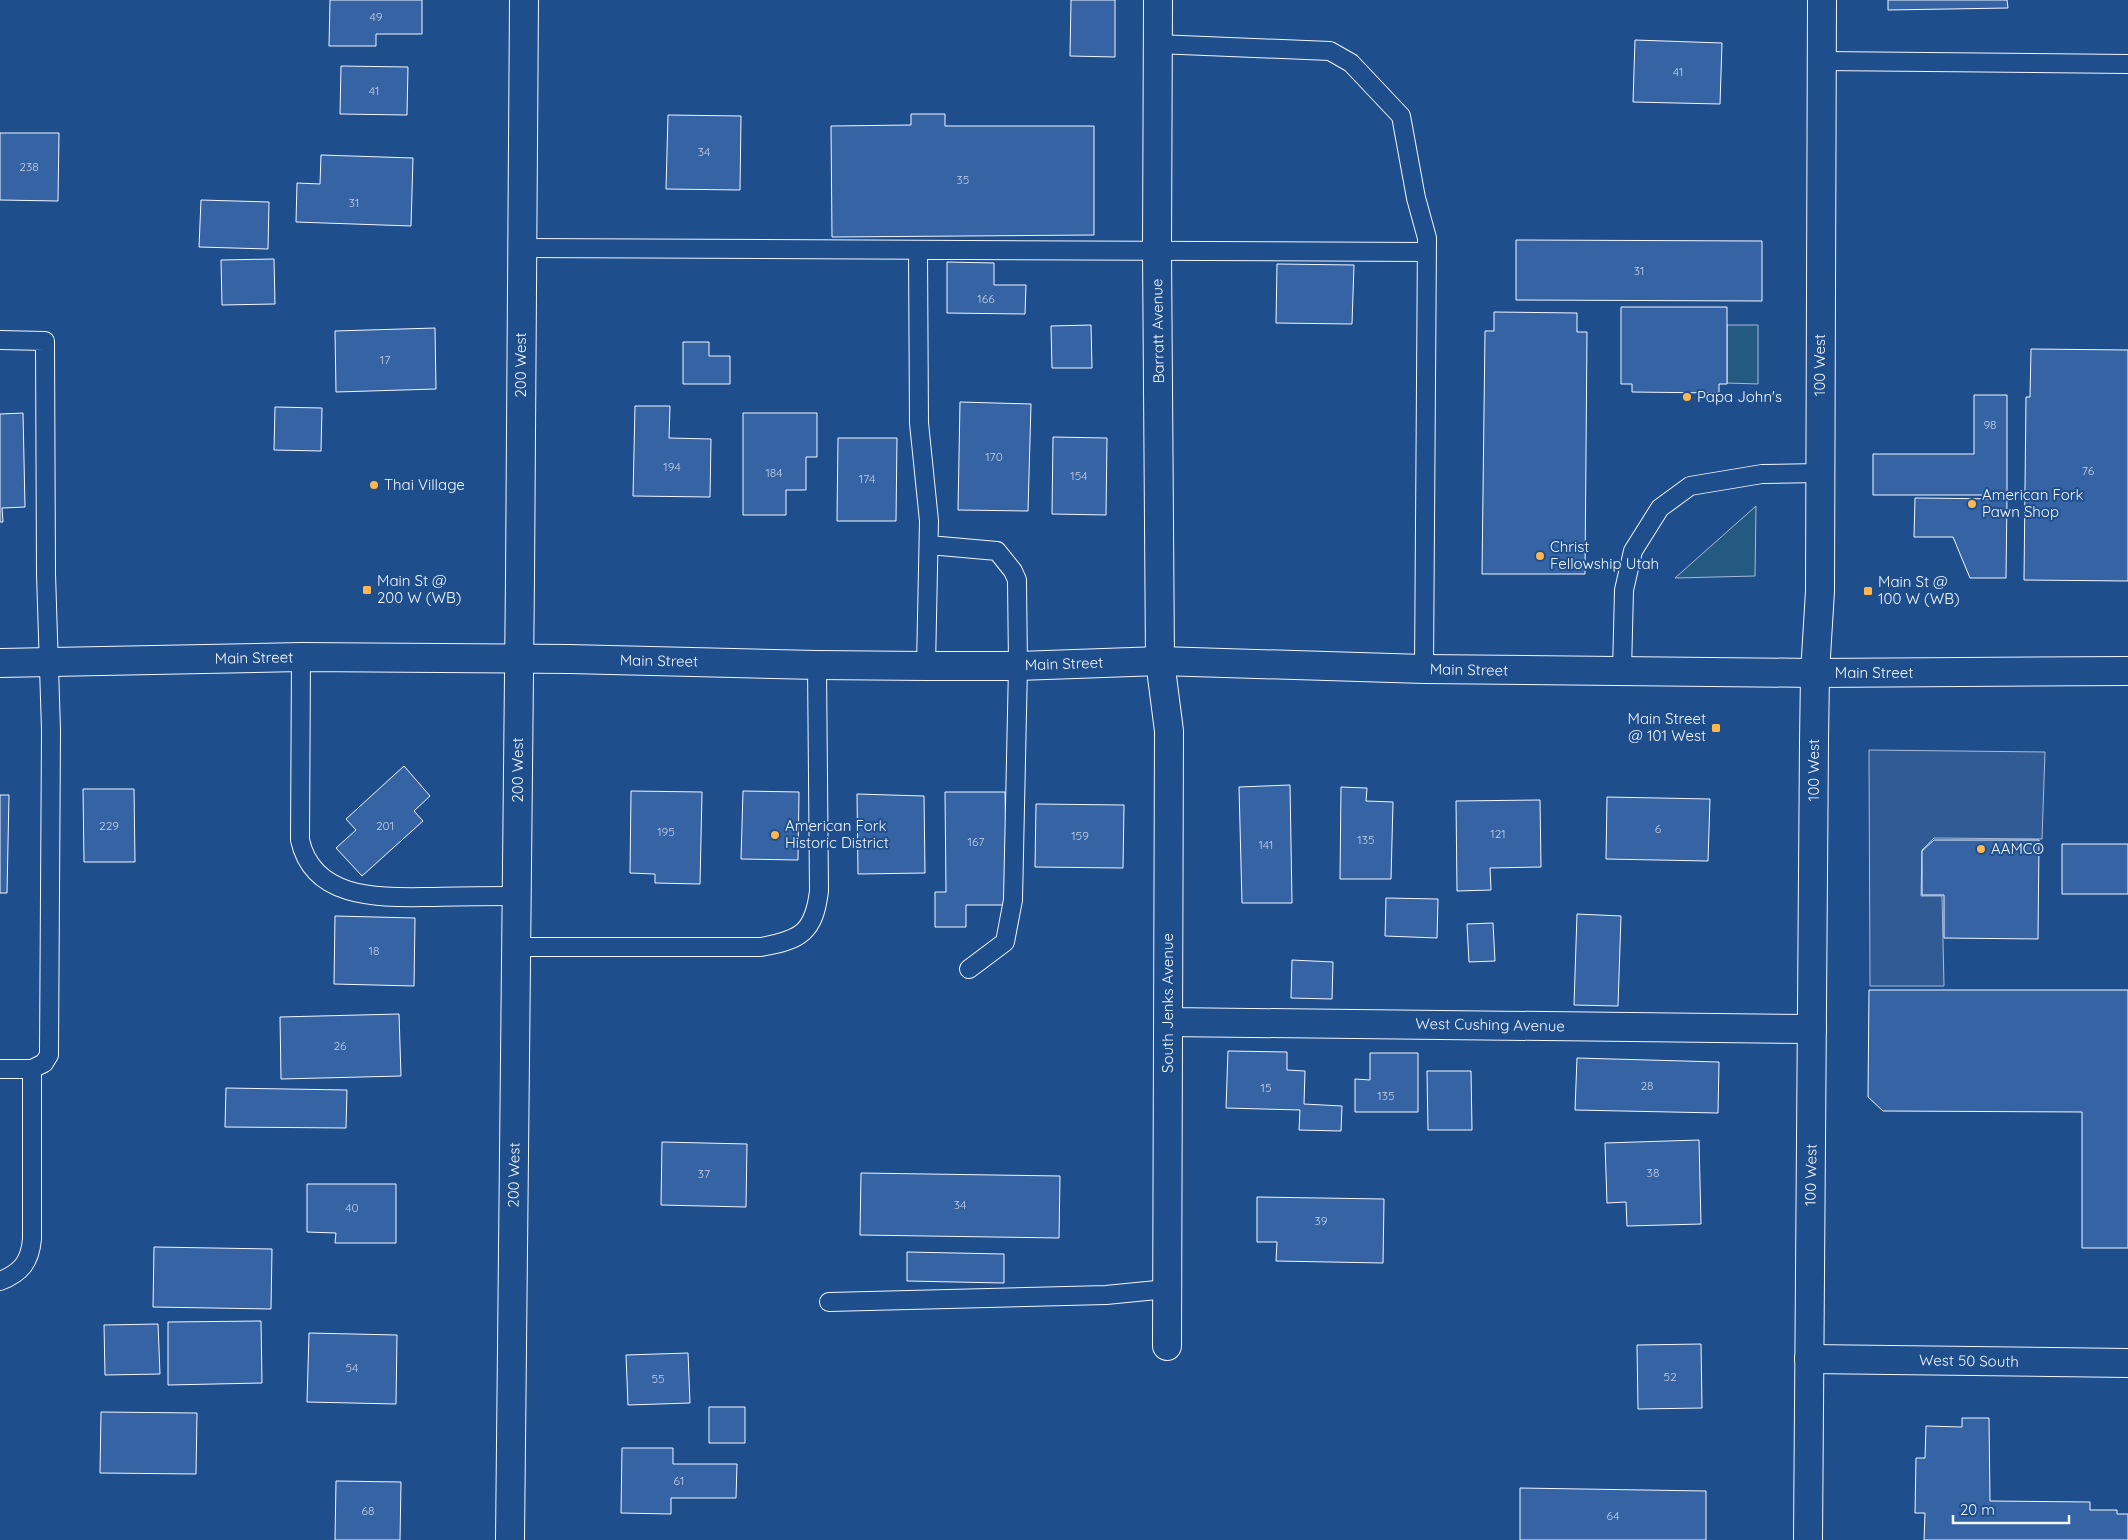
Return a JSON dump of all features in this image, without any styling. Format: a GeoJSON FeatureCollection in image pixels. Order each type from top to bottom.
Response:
{"type":"FeatureCollection","features":[{"type":"Feature","properties":{"kind":"street","name":"200 West"},"geometry":{"type":"LineString","coordinates":[[510,1540],[524,0]]}},
{"type":"Feature","properties":{"kind":"street","name":"Barratt Avenue"},"geometry":{"type":"LineString","coordinates":[[1158,0],[1157,252],[1160,661]]}},
{"type":"Feature","properties":{"kind":"street","name":"100 West"},"geometry":{"type":"LineString","coordinates":[[1808,1540],[1815,673],[1820,591],[1822,0]]}},
{"type":"Feature","properties":{"kind":"street","name":"Main Street"},"geometry":{"type":"LineString","coordinates":[[0,663],[300,657],[569,659],[926,666],[1018,666],[1160,661],[1424,669],[1815,673],[2128,671]]}},
{"type":"Feature","properties":{"kind":"street","name":"South Jenks Avenue"},"geometry":{"type":"LineString","coordinates":[[1160,661],[1169,731],[1167,1346]]}},
{"type":"Feature","properties":{"kind":"street","name":"West Cushing Avenue"},"geometry":{"type":"LineString","coordinates":[[1168,1022],[1812,1028]]}},
{"type":"Feature","properties":{"kind":"street","name":"West 50 South"},"geometry":{"type":"LineString","coordinates":[[1809,1359],[2128,1363]]}},
{"type":"Feature","properties":{"kind":"lane"},"geometry":{"type":"LineString","coordinates":[[1157,44],[1330,51],[1351,63],[1401,116],[1416,198],[1427,238],[1424,669]]}},
{"type":"Feature","properties":{"kind":"lane"},"geometry":{"type":"LineString","coordinates":[[1822,61],[2128,64]]}},
{"type":"Feature","properties":{"kind":"lane"},"geometry":{"type":"LineString","coordinates":[[522,248],[1427,252]]}},
{"type":"Feature","properties":{"kind":"lane"},"geometry":{"type":"LineString","coordinates":[[918,250],[919,423],[929,521],[926,666]]}},
{"type":"Feature","properties":{"kind":"lane"},"geometry":{"type":"LineString","coordinates":[[0,340],[44,341],[46,574],[52,730],[48,1055],[44,1063],[32,1069],[0,1069]]}},
{"type":"Feature","properties":{"kind":"lane"},"geometry":{"type":"LineString","coordinates":[[1622,671],[1624,590],[1632,551],[1660,508],[1690,486],[1762,474],[1820,473]]}},
{"type":"Feature","properties":{"kind":"lane"},"geometry":{"type":"LineString","coordinates":[[928,545],[996,551],[1013,571],[1017,580],[1018,666],[1013,900],[1006,942],[969,969]]}},
{"type":"Feature","properties":{"kind":"lane"},"geometry":{"type":"LineString","coordinates":[[300,657],[300,840],[305,859],[314,870],[338,886],[378,898],[516,896]]}},
{"type":"Feature","properties":{"kind":"lane"},"geometry":{"type":"LineString","coordinates":[[516,948],[761,948],[779,944],[797,936],[808,927],[816,913],[819,891],[817,665]]}},
{"type":"Feature","properties":{"kind":"lane"},"geometry":{"type":"LineString","coordinates":[[0,1280],[18,1273],[31,1253],[32,1069]]}},
{"type":"Feature","properties":{"kind":"lane"},"geometry":{"type":"LineString","coordinates":[[829,1302],[1106,1295],[1167,1289]]}},
{"type":"Feature","properties":{"kind":"shaded area"},"geometry":{"type":"Polygon","coordinates":[[[1727,325],[1758,325],[1758,384],[1727,383],[1727,325]]]}},
{"type":"Feature","properties":{"kind":"shaded area"},"geometry":{"type":"Polygon","coordinates":[[[1756,506],[1755,576],[1675,578],[1756,506]]]}},
{"type":"Feature","properties":{"kind":"shaded area"},"geometry":{"type":"Polygon","coordinates":[[[1869,750],[2045,752],[2042,839],[1934,838],[1922,850],[1921,896],[1942,896],[1944,986],[1870,986],[1869,750]]]}},
{"type":"Feature","properties":{"kind":"building"},"geometry":{"type":"Polygon","coordinates":[[[330,0],[422,0],[422,34],[376,34],[376,46],[329,46],[330,0]]]}},
{"type":"Feature","properties":{"kind":"building"},"geometry":{"type":"Polygon","coordinates":[[[1071,0],[1115,0],[1115,57],[1070,56],[1071,0]]]}},
{"type":"Feature","properties":{"kind":"building"},"geometry":{"type":"Polygon","coordinates":[[[1888,0],[2007,0],[2008,8],[1888,10],[1888,0]]]}},
{"type":"Feature","properties":{"kind":"building"},"geometry":{"type":"Polygon","coordinates":[[[1635,40],[1722,43],[1720,104],[1633,102],[1635,40]]]}},
{"type":"Feature","properties":{"kind":"building"},"geometry":{"type":"Polygon","coordinates":[[[341,66],[408,67],[407,115],[340,114],[341,66]]]}},
{"type":"Feature","properties":{"kind":"building"},"geometry":{"type":"Polygon","coordinates":[[[911,114],[945,114],[945,126],[1094,126],[1094,235],[832,237],[831,126],[911,125],[911,114]]]}},
{"type":"Feature","properties":{"kind":"building"},"geometry":{"type":"Polygon","coordinates":[[[668,115],[741,116],[740,190],[666,189],[668,115]]]}},
{"type":"Feature","properties":{"kind":"building"},"geometry":{"type":"Polygon","coordinates":[[[0,133],[59,133],[58,201],[0,200],[0,133]]]}},
{"type":"Feature","properties":{"kind":"building"},"geometry":{"type":"Polygon","coordinates":[[[321,155],[413,158],[411,226],[296,222],[297,183],[320,184],[321,155]]]}},
{"type":"Feature","properties":{"kind":"building"},"geometry":{"type":"Polygon","coordinates":[[[201,200],[269,202],[268,249],[199,247],[201,200]]]}},
{"type":"Feature","properties":{"kind":"building"},"geometry":{"type":"Polygon","coordinates":[[[1516,240],[1762,241],[1762,301],[1516,300],[1516,240]]]}},
{"type":"Feature","properties":{"kind":"building"},"geometry":{"type":"Polygon","coordinates":[[[274,259],[275,304],[222,305],[221,260],[274,259]]]}},
{"type":"Feature","properties":{"kind":"building"},"geometry":{"type":"Polygon","coordinates":[[[947,262],[994,263],[994,285],[1026,285],[1025,314],[947,313],[947,262]]]}},
{"type":"Feature","properties":{"kind":"building"},"geometry":{"type":"Polygon","coordinates":[[[1277,264],[1354,265],[1352,324],[1276,323],[1277,264]]]}},
{"type":"Feature","properties":{"kind":"building"},"geometry":{"type":"Polygon","coordinates":[[[1621,307],[1727,307],[1727,384],[1719,384],[1719,393],[1632,392],[1632,384],[1621,384],[1621,307]]]}},
{"type":"Feature","properties":{"kind":"building"},"geometry":{"type":"Polygon","coordinates":[[[1494,312],[1577,313],[1577,332],[1587,332],[1585,574],[1482,574],[1485,331],[1494,331],[1494,312]]]}},
{"type":"Feature","properties":{"kind":"building"},"geometry":{"type":"Polygon","coordinates":[[[1091,325],[1092,368],[1052,368],[1051,326],[1091,325]]]}},
{"type":"Feature","properties":{"kind":"building"},"geometry":{"type":"Polygon","coordinates":[[[435,328],[436,389],[336,392],[335,331],[435,328]]]}},
{"type":"Feature","properties":{"kind":"building"},"geometry":{"type":"Polygon","coordinates":[[[683,342],[709,342],[709,356],[730,356],[730,384],[683,384],[683,342]]]}},
{"type":"Feature","properties":{"kind":"building"},"geometry":{"type":"Polygon","coordinates":[[[2031,349],[2128,350],[2128,581],[2024,580],[2026,397],[2030,397],[2031,349]]]}},
{"type":"Feature","properties":{"kind":"building"},"geometry":{"type":"Polygon","coordinates":[[[1974,395],[2007,395],[2007,495],[1873,495],[1873,454],[1974,454],[1974,395]]]}},
{"type":"Feature","properties":{"kind":"building"},"geometry":{"type":"Polygon","coordinates":[[[960,402],[1031,404],[1028,511],[958,510],[960,402]]]}},
{"type":"Feature","properties":{"kind":"building"},"geometry":{"type":"Polygon","coordinates":[[[635,406],[670,406],[669,438],[711,439],[710,497],[633,496],[635,406]]]}},
{"type":"Feature","properties":{"kind":"building"},"geometry":{"type":"Polygon","coordinates":[[[275,407],[322,408],[321,451],[274,450],[275,407]]]}},
{"type":"Feature","properties":{"kind":"building"},"geometry":{"type":"Polygon","coordinates":[[[23,413],[25,507],[2,508],[3,522],[0,522],[0,414],[23,413]]]}},
{"type":"Feature","properties":{"kind":"building"},"geometry":{"type":"Polygon","coordinates":[[[743,413],[817,413],[817,457],[806,457],[806,490],[786,490],[786,515],[743,515],[743,413]]]}},
{"type":"Feature","properties":{"kind":"building"},"geometry":{"type":"Polygon","coordinates":[[[1053,437],[1107,438],[1106,515],[1052,514],[1053,437]]]}},
{"type":"Feature","properties":{"kind":"building"},"geometry":{"type":"Polygon","coordinates":[[[838,438],[897,438],[896,521],[837,521],[838,438]]]}},
{"type":"Feature","properties":{"kind":"building"},"geometry":{"type":"Polygon","coordinates":[[[1915,498],[2007,499],[2006,578],[1970,578],[1953,537],[1914,537],[1915,498]]]}},
{"type":"Feature","properties":{"kind":"building"},"geometry":{"type":"Polygon","coordinates":[[[404,766],[430,796],[414,811],[423,821],[362,876],[336,848],[356,830],[346,819],[404,766]]]}},
{"type":"Feature","properties":{"kind":"building"},"geometry":{"type":"Polygon","coordinates":[[[1290,785],[1292,903],[1242,903],[1239,787],[1290,785]]]}},
{"type":"Feature","properties":{"kind":"building"},"geometry":{"type":"Polygon","coordinates":[[[1341,787],[1367,788],[1366,801],[1393,802],[1391,879],[1340,879],[1341,787]]]}},
{"type":"Feature","properties":{"kind":"building"},"geometry":{"type":"Polygon","coordinates":[[[83,789],[134,789],[135,862],[84,862],[83,789]]]}},
{"type":"Feature","properties":{"kind":"building"},"geometry":{"type":"Polygon","coordinates":[[[631,791],[702,792],[700,884],[655,883],[655,874],[630,873],[631,791]]]}},
{"type":"Feature","properties":{"kind":"building"},"geometry":{"type":"Polygon","coordinates":[[[743,791],[799,792],[798,860],[741,859],[743,791]]]}},
{"type":"Feature","properties":{"kind":"building"},"geometry":{"type":"Polygon","coordinates":[[[945,792],[1005,792],[1007,905],[966,905],[966,927],[935,927],[935,892],[946,892],[945,792]]]}},
{"type":"Feature","properties":{"kind":"building"},"geometry":{"type":"Polygon","coordinates":[[[857,794],[924,796],[925,873],[858,874],[857,794]]]}},
{"type":"Feature","properties":{"kind":"building"},"geometry":{"type":"Polygon","coordinates":[[[0,795],[9,795],[7,893],[0,893],[0,795]]]}},
{"type":"Feature","properties":{"kind":"building"},"geometry":{"type":"Polygon","coordinates":[[[1607,797],[1710,799],[1708,861],[1606,859],[1607,797]]]}},
{"type":"Feature","properties":{"kind":"building"},"geometry":{"type":"Polygon","coordinates":[[[1540,800],[1541,867],[1490,868],[1491,890],[1457,891],[1456,801],[1540,800]]]}},
{"type":"Feature","properties":{"kind":"building"},"geometry":{"type":"Polygon","coordinates":[[[1036,804],[1124,805],[1123,868],[1035,867],[1036,804]]]}},
{"type":"Feature","properties":{"kind":"building"},"geometry":{"type":"Polygon","coordinates":[[[1934,840],[2039,840],[2038,939],[1944,938],[1944,895],[1922,895],[1922,851],[1934,840]]]}},
{"type":"Feature","properties":{"kind":"building"},"geometry":{"type":"Polygon","coordinates":[[[2062,844],[2128,844],[2128,894],[2062,894],[2062,844]]]}},
{"type":"Feature","properties":{"kind":"building"},"geometry":{"type":"Polygon","coordinates":[[[1386,898],[1438,899],[1437,938],[1385,936],[1386,898]]]}},
{"type":"Feature","properties":{"kind":"building"},"geometry":{"type":"Polygon","coordinates":[[[1577,914],[1621,916],[1618,1006],[1574,1005],[1577,914]]]}},
{"type":"Feature","properties":{"kind":"building"},"geometry":{"type":"Polygon","coordinates":[[[335,916],[415,918],[414,986],[334,984],[335,916]]]}},
{"type":"Feature","properties":{"kind":"building"},"geometry":{"type":"Polygon","coordinates":[[[1493,923],[1495,961],[1469,962],[1467,924],[1493,923]]]}},
{"type":"Feature","properties":{"kind":"building"},"geometry":{"type":"Polygon","coordinates":[[[1292,960],[1333,962],[1332,999],[1291,998],[1292,960]]]}},
{"type":"Feature","properties":{"kind":"building"},"geometry":{"type":"Polygon","coordinates":[[[1869,990],[2128,990],[2128,1248],[2082,1248],[2082,1112],[1883,1111],[1868,1097],[1869,990]]]}},
{"type":"Feature","properties":{"kind":"building"},"geometry":{"type":"Polygon","coordinates":[[[399,1014],[401,1076],[281,1079],[280,1017],[399,1014]]]}},
{"type":"Feature","properties":{"kind":"building"},"geometry":{"type":"Polygon","coordinates":[[[1228,1051],[1287,1052],[1287,1070],[1305,1071],[1304,1104],[1342,1106],[1341,1131],[1299,1130],[1300,1110],[1226,1108],[1228,1051]]]}},
{"type":"Feature","properties":{"kind":"building"},"geometry":{"type":"Polygon","coordinates":[[[1370,1053],[1418,1053],[1418,1112],[1355,1112],[1355,1079],[1370,1080],[1370,1053]]]}},
{"type":"Feature","properties":{"kind":"building"},"geometry":{"type":"Polygon","coordinates":[[[1577,1058],[1719,1062],[1718,1113],[1575,1110],[1577,1058]]]}},
{"type":"Feature","properties":{"kind":"building"},"geometry":{"type":"Polygon","coordinates":[[[1427,1071],[1471,1071],[1472,1130],[1428,1130],[1427,1071]]]}},
{"type":"Feature","properties":{"kind":"building"},"geometry":{"type":"Polygon","coordinates":[[[226,1088],[347,1090],[346,1128],[225,1127],[226,1088]]]}},
{"type":"Feature","properties":{"kind":"building"},"geometry":{"type":"Polygon","coordinates":[[[1699,1140],[1701,1224],[1627,1226],[1626,1202],[1607,1203],[1605,1143],[1699,1140]]]}},
{"type":"Feature","properties":{"kind":"building"},"geometry":{"type":"Polygon","coordinates":[[[662,1142],[747,1144],[746,1207],[661,1205],[662,1142]]]}},
{"type":"Feature","properties":{"kind":"building"},"geometry":{"type":"Polygon","coordinates":[[[861,1173],[1060,1176],[1059,1238],[860,1235],[861,1173]]]}},
{"type":"Feature","properties":{"kind":"building"},"geometry":{"type":"Polygon","coordinates":[[[307,1184],[396,1184],[396,1243],[335,1243],[336,1233],[307,1232],[307,1184]]]}},
{"type":"Feature","properties":{"kind":"building"},"geometry":{"type":"Polygon","coordinates":[[[1257,1197],[1384,1199],[1383,1263],[1276,1261],[1277,1242],[1257,1242],[1257,1197]]]}},
{"type":"Feature","properties":{"kind":"building"},"geometry":{"type":"Polygon","coordinates":[[[154,1247],[272,1249],[271,1309],[153,1307],[154,1247]]]}},
{"type":"Feature","properties":{"kind":"building"},"geometry":{"type":"Polygon","coordinates":[[[907,1252],[1004,1254],[1004,1283],[907,1281],[907,1252]]]}},
{"type":"Feature","properties":{"kind":"building"},"geometry":{"type":"Polygon","coordinates":[[[261,1321],[262,1383],[168,1385],[168,1322],[261,1321]]]}},
{"type":"Feature","properties":{"kind":"building"},"geometry":{"type":"Polygon","coordinates":[[[158,1324],[160,1374],[105,1375],[104,1325],[158,1324]]]}},
{"type":"Feature","properties":{"kind":"building"},"geometry":{"type":"Polygon","coordinates":[[[309,1333],[397,1335],[396,1404],[307,1402],[309,1333]]]}},
{"type":"Feature","properties":{"kind":"building"},"geometry":{"type":"Polygon","coordinates":[[[1701,1344],[1702,1408],[1638,1409],[1637,1345],[1701,1344]]]}},
{"type":"Feature","properties":{"kind":"building"},"geometry":{"type":"Polygon","coordinates":[[[688,1353],[690,1403],[628,1405],[626,1355],[688,1353]]]}},
{"type":"Feature","properties":{"kind":"building"},"geometry":{"type":"Polygon","coordinates":[[[709,1407],[745,1407],[745,1443],[709,1443],[709,1407]]]}},
{"type":"Feature","properties":{"kind":"building"},"geometry":{"type":"Polygon","coordinates":[[[101,1412],[197,1413],[196,1474],[100,1473],[101,1412]]]}},
{"type":"Feature","properties":{"kind":"building"},"geometry":{"type":"Polygon","coordinates":[[[1962,1418],[1989,1418],[1990,1501],[2090,1502],[2090,1510],[2117,1510],[2117,1514],[2128,1514],[2128,1540],[1924,1540],[1925,1513],[1915,1513],[1916,1458],[1925,1458],[1926,1426],[1962,1427],[1962,1418]]]}},
{"type":"Feature","properties":{"kind":"building"},"geometry":{"type":"Polygon","coordinates":[[[622,1448],[673,1448],[673,1464],[737,1464],[736,1498],[671,1498],[671,1514],[621,1513],[622,1448]]]}},
{"type":"Feature","properties":{"kind":"building"},"geometry":{"type":"Polygon","coordinates":[[[336,1481],[401,1482],[400,1540],[335,1540],[336,1481]]]}},
{"type":"Feature","properties":{"kind":"building"},"geometry":{"type":"Polygon","coordinates":[[[1520,1488],[1706,1491],[1706,1540],[1520,1540],[1520,1488]]]}},
{"type":"Feature","properties":{"kind":"place","name":"Papa John's"},"geometry":{"type":"Point","coordinates":[1687,397]}},
{"type":"Feature","properties":{"kind":"place","name":"Thai Village"},"geometry":{"type":"Point","coordinates":[374,485]}},
{"type":"Feature","properties":{"kind":"place","name":"American Fork Pawn Shop"},"geometry":{"type":"Point","coordinates":[1972,504]}},
{"type":"Feature","properties":{"kind":"place","name":"Christ Fellowship Utah"},"geometry":{"type":"Point","coordinates":[1540,556]}},
{"type":"Feature","properties":{"kind":"place","name":"Main St @ 200 W (WB)"},"geometry":{"type":"Point","coordinates":[367,590]}},
{"type":"Feature","properties":{"kind":"place","name":"Main St @ 100 W (WB)"},"geometry":{"type":"Point","coordinates":[1868,591]}},
{"type":"Feature","properties":{"kind":"place","name":"Main Street @ 101 West"},"geometry":{"type":"Point","coordinates":[1716,728]}},
{"type":"Feature","properties":{"kind":"place","name":"American Fork Historic District"},"geometry":{"type":"Point","coordinates":[775,835]}},
{"type":"Feature","properties":{"kind":"place","name":"AAMCO"},"geometry":{"type":"Point","coordinates":[1981,849]}}]}
